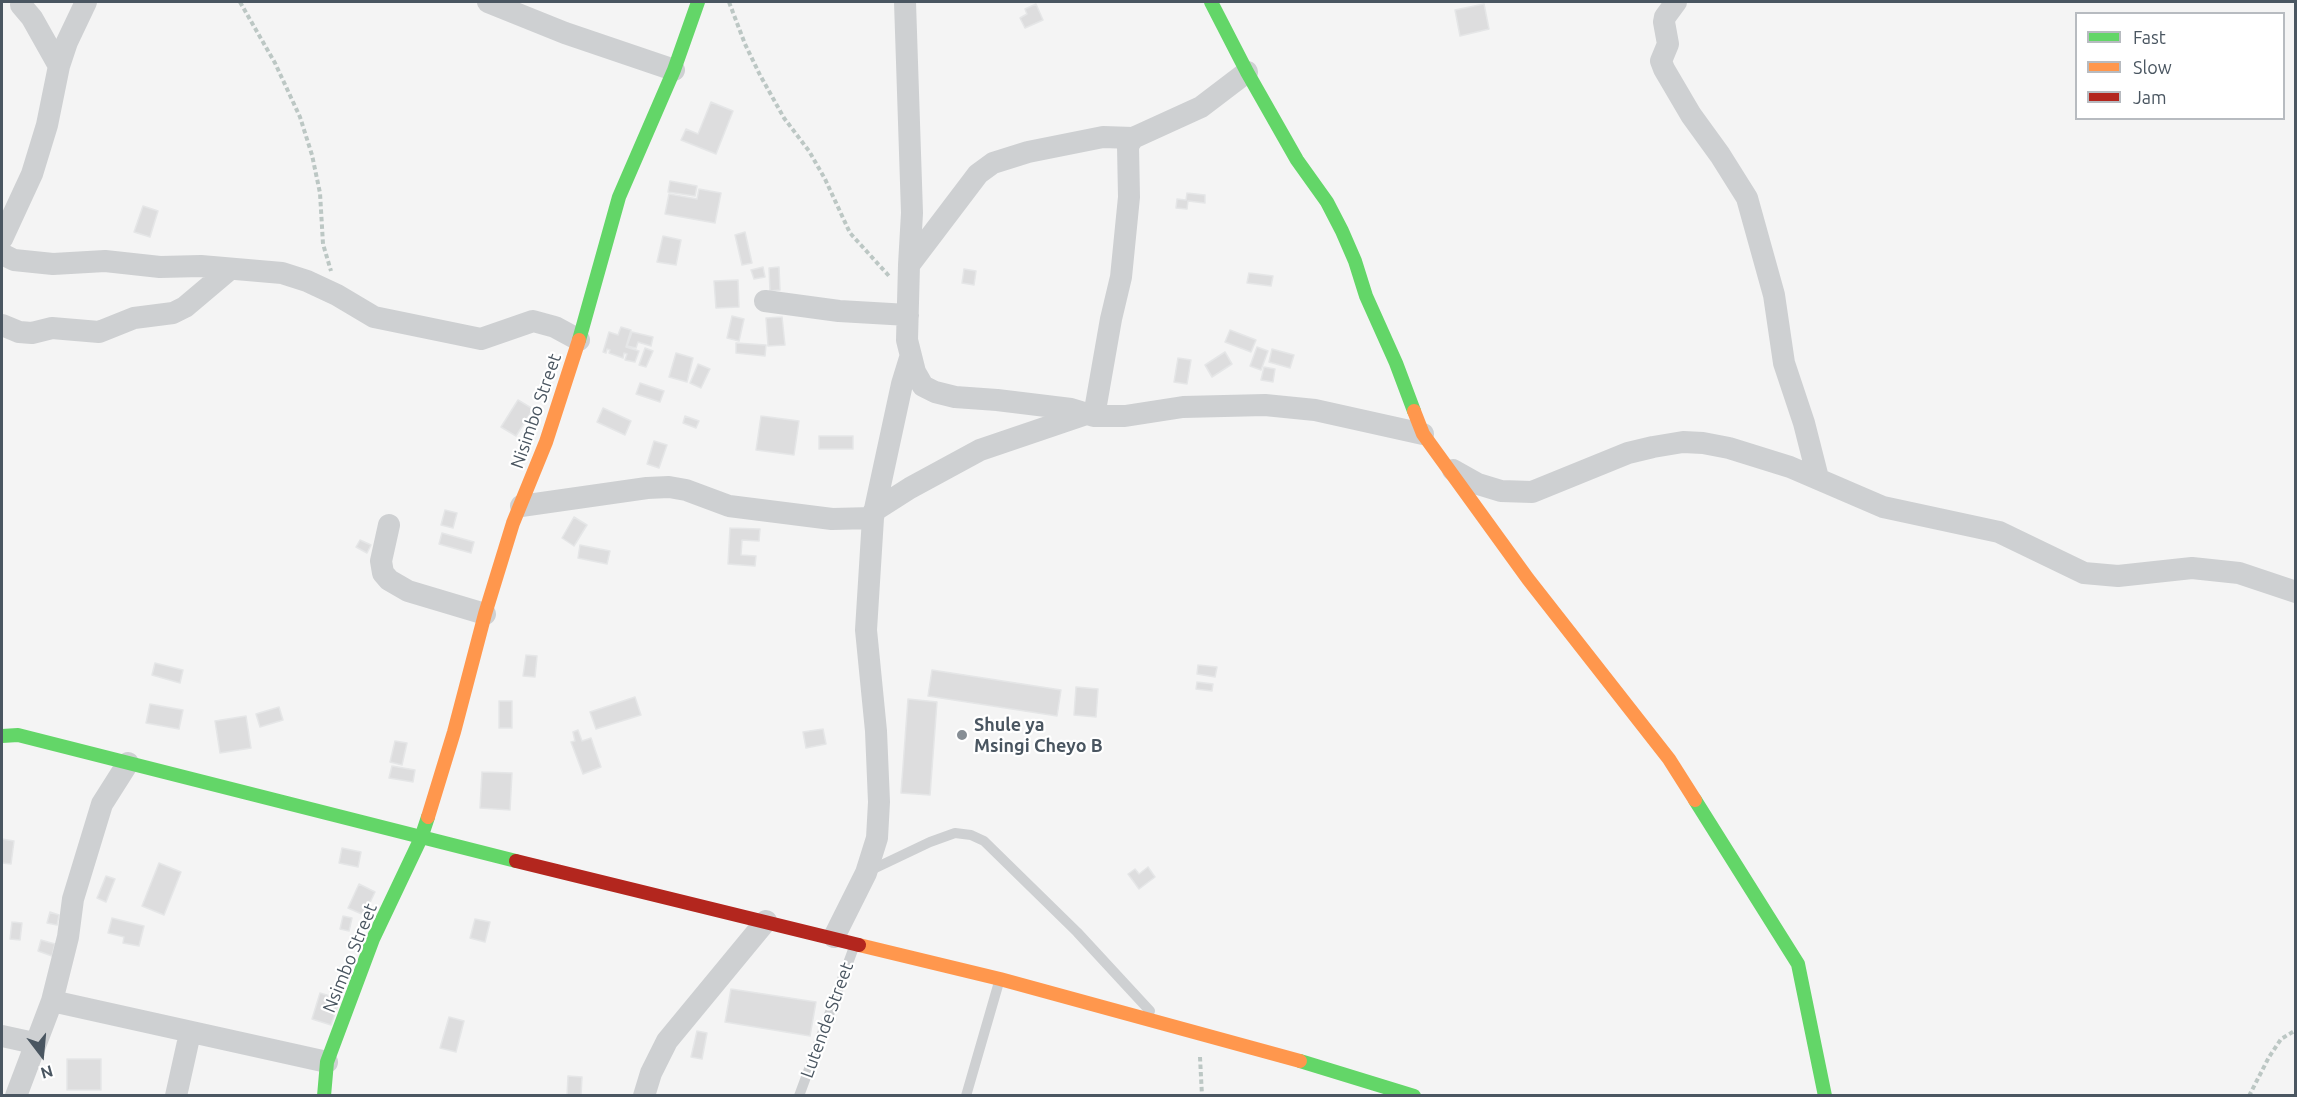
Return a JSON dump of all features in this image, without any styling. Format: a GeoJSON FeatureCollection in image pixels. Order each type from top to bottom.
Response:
{"type":"FeatureCollection","features":[{"type":"Feature","properties":{"kind":"street"},"geometry":{"type":"LineString","coordinates":[[16,3],[45,2]]}},
{"type":"Feature","properties":{"kind":"street"},"geometry":{"type":"LineString","coordinates":[[2,238],[35,164],[47,125],[59,66],[67,42],[86,2]]}},
{"type":"Feature","properties":{"kind":"street"},"geometry":{"type":"LineString","coordinates":[[489,2],[565,33],[674,70]]}},
{"type":"Feature","properties":{"kind":"street","name":"Nisimbo Street"},"geometry":{"type":"LineString","coordinates":[[421,838],[454,732],[485,614],[521,506],[546,442],[579,340],[619,197],[674,70],[698,2]]}},
{"type":"Feature","properties":{"kind":"street"},"geometry":{"type":"LineString","coordinates":[[905,2],[912,213],[907,340],[910,358],[923,386],[955,397],[1071,409],[1090,415],[1125,416],[1184,407],[1265,405],[1315,410],[1423,434]]}},
{"type":"Feature","properties":{"kind":"street"},"geometry":{"type":"LineString","coordinates":[[1211,2],[1247,72],[1297,160],[1327,202],[1342,231],[1423,434],[1528,579],[1669,759],[1798,964],[1825,1095]]}},
{"type":"Feature","properties":{"kind":"street"},"geometry":{"type":"LineString","coordinates":[[1676,2],[1665,17],[1668,44],[1661,61],[1691,115],[1747,198],[1774,295],[1784,363],[1807,431],[1818,478]]}},
{"type":"Feature","properties":{"kind":"street"},"geometry":{"type":"LineString","coordinates":[[16,3],[32,18],[59,66]]}},
{"type":"Feature","properties":{"kind":"street"},"geometry":{"type":"LineString","coordinates":[[909,265],[962,193],[978,174],[993,163],[1103,137],[1133,138],[1201,107],[1247,72]]}},
{"type":"Feature","properties":{"kind":"street"},"geometry":{"type":"LineString","coordinates":[[1090,415],[1121,278],[1129,197],[1128,150],[1133,138]]}},
{"type":"Feature","properties":{"kind":"street"},"geometry":{"type":"LineString","coordinates":[[2,254],[14,260],[53,264],[105,261],[160,267],[201,266],[282,273],[307,281],[337,295],[374,317],[480,339],[533,321],[555,327],[579,340]]}},
{"type":"Feature","properties":{"kind":"street"},"geometry":{"type":"LineString","coordinates":[[2,325],[19,332],[32,333],[52,328],[99,332],[134,318],[173,313],[185,307],[230,269]]}},
{"type":"Feature","properties":{"kind":"street"},"geometry":{"type":"LineString","coordinates":[[765,301],[839,311],[908,315]]}},
{"type":"Feature","properties":{"kind":"street"},"geometry":{"type":"LineString","coordinates":[[834,938],[866,873],[877,838],[879,802],[876,731],[866,630],[874,514],[902,384],[910,358]]}},
{"type":"Feature","properties":{"kind":"street"},"geometry":{"type":"LineString","coordinates":[[521,506],[647,488],[669,487],[686,490],[729,506],[832,519],[874,514],[910,488],[980,450],[1090,415]]}},
{"type":"Feature","properties":{"kind":"street"},"geometry":{"type":"LineString","coordinates":[[1446,465],[1478,484],[1501,491],[1532,492],[1628,453],[1653,447],[1683,442],[1729,448],[1790,467],[1883,507],[1998,532],[2084,573],[2118,576],[2192,568],[2239,573],[2295,592]]}},
{"type":"Feature","properties":{"kind":"street"},"geometry":{"type":"LineString","coordinates":[[389,525],[381,561],[383,573],[389,580],[408,591],[485,614]]}},
{"type":"Feature","properties":{"kind":"street"},"geometry":{"type":"LineString","coordinates":[[2,736],[18,735],[421,838],[1000,979],[1293,1059],[1413,1095]]}},
{"type":"Feature","properties":{"kind":"street"},"geometry":{"type":"LineString","coordinates":[[16,1095],[52,1001],[68,937],[73,899],[98,815],[102,804],[128,764]]}},
{"type":"Feature","properties":{"kind":"street","name":"Nsimbo Street"},"geometry":{"type":"LineString","coordinates":[[324,1095],[327,1062],[373,939],[421,838]]}},
{"type":"Feature","properties":{"kind":"street"},"geometry":{"type":"LineString","coordinates":[[644,1095],[651,1073],[667,1041],[766,921]]}},
{"type":"Feature","properties":{"kind":"street"},"geometry":{"type":"LineString","coordinates":[[52,1001],[327,1062]]}},
{"type":"Feature","properties":{"kind":"street"},"geometry":{"type":"LineString","coordinates":[[176,1095],[190,1033]]}},
{"type":"Feature","properties":{"kind":"street"},"geometry":{"type":"LineString","coordinates":[[2,1036],[34,1043]]}},
{"type":"Feature","properties":{"kind":"lane"},"geometry":{"type":"LineString","coordinates":[[866,873],[930,842],[955,834],[971,835],[984,841],[1077,932],[1161,1023]]}},
{"type":"Feature","properties":{"kind":"lane","name":"Lutende Street"},"geometry":{"type":"LineString","coordinates":[[799,1095],[855,944]]}},
{"type":"Feature","properties":{"kind":"lane"},"geometry":{"type":"LineString","coordinates":[[966,1095],[1000,979]]}},
{"type":"Feature","properties":{"kind":"path"},"geometry":{"type":"LineString","coordinates":[[240,2],[275,63],[300,117],[312,155],[320,193],[323,244],[337,295]]}},
{"type":"Feature","properties":{"kind":"path"},"geometry":{"type":"LineString","coordinates":[[729,2],[760,75],[784,117],[809,151],[825,179],[850,233],[889,276],[908,292]]}},
{"type":"Feature","properties":{"kind":"path"},"geometry":{"type":"LineString","coordinates":[[2249,1095],[2281,1039],[2295,1030]]}},
{"type":"Feature","properties":{"kind":"path"},"geometry":{"type":"LineString","coordinates":[[1197,1034],[1202,1095]]}},
{"type":"Feature","properties":{"kind":"building"},"geometry":{"type":"Polygon","coordinates":[[[1036,4],[1043,20],[1025,28],[1020,18],[1027,14],[1025,9],[1036,4]]]}},
{"type":"Feature","properties":{"kind":"building"},"geometry":{"type":"Polygon","coordinates":[[[1484,4],[1489,29],[1460,36],[1455,10],[1484,4]]]}},
{"type":"Feature","properties":{"kind":"building"},"geometry":{"type":"Polygon","coordinates":[[[711,102],[733,111],[716,154],[681,140],[686,129],[698,134],[711,102]]]}},
{"type":"Feature","properties":{"kind":"building"},"geometry":{"type":"Polygon","coordinates":[[[670,181],[697,186],[695,196],[668,192],[670,181]]]}},
{"type":"Feature","properties":{"kind":"building"},"geometry":{"type":"Polygon","coordinates":[[[699,189],[721,193],[715,223],[665,214],[669,194],[697,199],[699,189]]]}},
{"type":"Feature","properties":{"kind":"building"},"geometry":{"type":"Polygon","coordinates":[[[1187,193],[1205,195],[1205,203],[1188,201],[1187,209],[1176,208],[1177,199],[1186,200],[1187,193]]]}},
{"type":"Feature","properties":{"kind":"building"},"geometry":{"type":"Polygon","coordinates":[[[143,206],[158,211],[150,237],[134,232],[143,206]]]}},
{"type":"Feature","properties":{"kind":"building"},"geometry":{"type":"Polygon","coordinates":[[[745,232],[752,263],[742,265],[735,235],[745,232]]]}},
{"type":"Feature","properties":{"kind":"building"},"geometry":{"type":"Polygon","coordinates":[[[663,236],[681,240],[676,265],[657,262],[663,236]]]}},
{"type":"Feature","properties":{"kind":"building"},"geometry":{"type":"Polygon","coordinates":[[[763,267],[765,277],[754,279],[751,270],[763,267]]]}},
{"type":"Feature","properties":{"kind":"building"},"geometry":{"type":"Polygon","coordinates":[[[779,267],[780,290],[770,291],[769,268],[779,267]]]}},
{"type":"Feature","properties":{"kind":"building"},"geometry":{"type":"Polygon","coordinates":[[[964,269],[976,271],[974,285],[962,283],[964,269]]]}},
{"type":"Feature","properties":{"kind":"building"},"geometry":{"type":"Polygon","coordinates":[[[1249,273],[1273,276],[1271,286],[1247,283],[1249,273]]]}},
{"type":"Feature","properties":{"kind":"building"},"geometry":{"type":"Polygon","coordinates":[[[738,280],[739,307],[716,308],[714,281],[738,280]]]}},
{"type":"Feature","properties":{"kind":"building"},"geometry":{"type":"Polygon","coordinates":[[[732,316],[744,319],[739,341],[727,338],[732,316]]]}},
{"type":"Feature","properties":{"kind":"building"},"geometry":{"type":"Polygon","coordinates":[[[782,317],[785,345],[768,346],[766,318],[782,317]]]}},
{"type":"Feature","properties":{"kind":"building"},"geometry":{"type":"Polygon","coordinates":[[[621,327],[631,330],[626,347],[639,351],[635,362],[625,360],[627,354],[624,353],[623,358],[609,353],[610,350],[607,349],[606,353],[603,352],[609,332],[618,335],[621,327]]]}},
{"type":"Feature","properties":{"kind":"building"},"geometry":{"type":"Polygon","coordinates":[[[1230,330],[1256,340],[1251,352],[1225,342],[1230,330]]]}},
{"type":"Feature","properties":{"kind":"building"},"geometry":{"type":"Polygon","coordinates":[[[632,332],[653,337],[651,346],[638,342],[636,348],[627,346],[632,332]]]}},
{"type":"Feature","properties":{"kind":"building"},"geometry":{"type":"Polygon","coordinates":[[[736,343],[766,345],[765,356],[736,353],[736,343]]]}},
{"type":"Feature","properties":{"kind":"building"},"geometry":{"type":"Polygon","coordinates":[[[1257,347],[1268,351],[1261,370],[1250,366],[1257,347]]]}},
{"type":"Feature","properties":{"kind":"building"},"geometry":{"type":"Polygon","coordinates":[[[645,348],[653,351],[646,367],[639,365],[645,348]]]}},
{"type":"Feature","properties":{"kind":"building"},"geometry":{"type":"Polygon","coordinates":[[[1272,349],[1294,355],[1290,368],[1269,362],[1272,349]]]}},
{"type":"Feature","properties":{"kind":"building"},"geometry":{"type":"Polygon","coordinates":[[[1225,352],[1232,364],[1212,377],[1205,365],[1225,352]]]}},
{"type":"Feature","properties":{"kind":"building"},"geometry":{"type":"Polygon","coordinates":[[[676,353],[693,358],[687,382],[669,377],[676,353]]]}},
{"type":"Feature","properties":{"kind":"building"},"geometry":{"type":"Polygon","coordinates":[[[1178,358],[1191,360],[1187,384],[1174,382],[1178,358]]]}},
{"type":"Feature","properties":{"kind":"building"},"geometry":{"type":"Polygon","coordinates":[[[698,364],[710,369],[701,388],[690,383],[698,364]]]}},
{"type":"Feature","properties":{"kind":"building"},"geometry":{"type":"Polygon","coordinates":[[[1264,367],[1275,369],[1273,382],[1261,380],[1264,367]]]}},
{"type":"Feature","properties":{"kind":"building"},"geometry":{"type":"Polygon","coordinates":[[[640,383],[664,391],[660,402],[636,394],[640,383]]]}},
{"type":"Feature","properties":{"kind":"building"},"geometry":{"type":"Polygon","coordinates":[[[518,400],[533,409],[516,436],[501,427],[518,400]]]}},
{"type":"Feature","properties":{"kind":"building"},"geometry":{"type":"Polygon","coordinates":[[[603,408],[631,421],[625,435],[597,422],[603,408]]]}},
{"type":"Feature","properties":{"kind":"building"},"geometry":{"type":"Polygon","coordinates":[[[685,416],[699,421],[696,428],[683,423],[685,416]]]}},
{"type":"Feature","properties":{"kind":"building"},"geometry":{"type":"Polygon","coordinates":[[[761,416],[799,421],[794,455],[756,450],[761,416]]]}},
{"type":"Feature","properties":{"kind":"building"},"geometry":{"type":"Polygon","coordinates":[[[819,436],[853,436],[853,449],[819,449],[819,436]]]}},
{"type":"Feature","properties":{"kind":"building"},"geometry":{"type":"Polygon","coordinates":[[[654,441],[667,445],[659,468],[647,464],[654,441]]]}},
{"type":"Feature","properties":{"kind":"building"},"geometry":{"type":"Polygon","coordinates":[[[445,510],[457,513],[453,528],[441,525],[445,510]]]}},
{"type":"Feature","properties":{"kind":"building"},"geometry":{"type":"Polygon","coordinates":[[[574,517],[587,525],[574,546],[562,538],[574,517]]]}},
{"type":"Feature","properties":{"kind":"building"},"geometry":{"type":"Polygon","coordinates":[[[730,528],[760,529],[759,541],[742,540],[741,555],[756,556],[755,566],[728,564],[730,528]]]}},
{"type":"Feature","properties":{"kind":"building"},"geometry":{"type":"Polygon","coordinates":[[[442,533],[474,542],[471,553],[439,544],[442,533]]]}},
{"type":"Feature","properties":{"kind":"building"},"geometry":{"type":"Polygon","coordinates":[[[360,540],[371,545],[367,553],[356,547],[360,540]]]}},
{"type":"Feature","properties":{"kind":"building"},"geometry":{"type":"Polygon","coordinates":[[[580,545],[610,551],[607,564],[578,558],[580,545]]]}},
{"type":"Feature","properties":{"kind":"building"},"geometry":{"type":"Polygon","coordinates":[[[526,655],[537,656],[535,677],[523,676],[526,655]]]}},
{"type":"Feature","properties":{"kind":"building"},"geometry":{"type":"Polygon","coordinates":[[[155,663],[183,670],[180,683],[152,675],[155,663]]]}},
{"type":"Feature","properties":{"kind":"building"},"geometry":{"type":"Polygon","coordinates":[[[1198,665],[1217,667],[1215,677],[1197,674],[1198,665]]]}},
{"type":"Feature","properties":{"kind":"building"},"geometry":{"type":"Polygon","coordinates":[[[932,670],[1061,690],[1057,716],[928,696],[932,670]]]}},
{"type":"Feature","properties":{"kind":"building"},"geometry":{"type":"Polygon","coordinates":[[[1197,682],[1213,684],[1212,691],[1196,689],[1197,682]]]}},
{"type":"Feature","properties":{"kind":"building"},"geometry":{"type":"Polygon","coordinates":[[[1076,687],[1098,689],[1096,717],[1074,715],[1076,687]]]}},
{"type":"Feature","properties":{"kind":"building"},"geometry":{"type":"Polygon","coordinates":[[[635,697],[641,715],[596,729],[590,712],[635,697]]]}},
{"type":"Feature","properties":{"kind":"building"},"geometry":{"type":"Polygon","coordinates":[[[908,699],[937,702],[930,795],[901,793],[908,699]]]}},
{"type":"Feature","properties":{"kind":"building"},"geometry":{"type":"Polygon","coordinates":[[[499,701],[512,701],[512,728],[499,728],[499,701]]]}},
{"type":"Feature","properties":{"kind":"building"},"geometry":{"type":"Polygon","coordinates":[[[150,704],[183,710],[179,729],[146,723],[150,704]]]}},
{"type":"Feature","properties":{"kind":"building"},"geometry":{"type":"Polygon","coordinates":[[[279,707],[283,720],[260,727],[256,714],[279,707]]]}},
{"type":"Feature","properties":{"kind":"building"},"geometry":{"type":"Polygon","coordinates":[[[246,716],[251,748],[220,753],[215,721],[246,716]]]}},
{"type":"Feature","properties":{"kind":"building"},"geometry":{"type":"Polygon","coordinates":[[[823,729],[826,744],[806,748],[803,732],[823,729]]]}},
{"type":"Feature","properties":{"kind":"building"},"geometry":{"type":"Polygon","coordinates":[[[578,730],[582,741],[591,738],[601,767],[583,774],[571,742],[575,741],[573,732],[578,730]]]}},
{"type":"Feature","properties":{"kind":"building"},"geometry":{"type":"Polygon","coordinates":[[[395,741],[407,743],[402,765],[390,762],[395,741]]]}},
{"type":"Feature","properties":{"kind":"building"},"geometry":{"type":"Polygon","coordinates":[[[392,766],[415,770],[413,782],[389,778],[392,766]]]}},
{"type":"Feature","properties":{"kind":"building"},"geometry":{"type":"Polygon","coordinates":[[[482,772],[512,773],[510,810],[480,808],[482,772]]]}},
{"type":"Feature","properties":{"kind":"building"},"geometry":{"type":"Polygon","coordinates":[[[2,839],[14,841],[11,864],[2,863],[2,839]]]}},
{"type":"Feature","properties":{"kind":"building"},"geometry":{"type":"Polygon","coordinates":[[[342,848],[361,852],[358,867],[339,863],[342,848]]]}},
{"type":"Feature","properties":{"kind":"building"},"geometry":{"type":"Polygon","coordinates":[[[159,863],[181,872],[164,915],[142,906],[159,863]]]}},
{"type":"Feature","properties":{"kind":"building"},"geometry":{"type":"Polygon","coordinates":[[[1148,867],[1155,877],[1139,889],[1128,874],[1135,869],[1139,874],[1148,867]]]}},
{"type":"Feature","properties":{"kind":"building"},"geometry":{"type":"Polygon","coordinates":[[[106,876],[115,879],[106,902],[97,898],[106,876]]]}},
{"type":"Feature","properties":{"kind":"building"},"geometry":{"type":"Polygon","coordinates":[[[359,884],[375,892],[364,915],[348,908],[359,884]]]}},
{"type":"Feature","properties":{"kind":"building"},"geometry":{"type":"Polygon","coordinates":[[[50,912],[59,915],[57,925],[47,923],[50,912]]]}},
{"type":"Feature","properties":{"kind":"building"},"geometry":{"type":"Polygon","coordinates":[[[343,916],[352,918],[349,931],[340,929],[343,916]]]}},
{"type":"Feature","properties":{"kind":"building"},"geometry":{"type":"Polygon","coordinates":[[[112,918],[144,926],[139,946],[123,943],[124,937],[108,933],[112,918]]]}},
{"type":"Feature","properties":{"kind":"building"},"geometry":{"type":"Polygon","coordinates":[[[475,919],[490,922],[485,942],[470,938],[475,919]]]}},
{"type":"Feature","properties":{"kind":"building"},"geometry":{"type":"Polygon","coordinates":[[[12,922],[22,923],[20,940],[10,939],[12,922]]]}},
{"type":"Feature","properties":{"kind":"building"},"geometry":{"type":"Polygon","coordinates":[[[41,940],[55,944],[52,956],[38,951],[41,940]]]}},
{"type":"Feature","properties":{"kind":"building"},"geometry":{"type":"Polygon","coordinates":[[[731,989],[816,1002],[810,1036],[725,1022],[731,989]]]}},
{"type":"Feature","properties":{"kind":"building"},"geometry":{"type":"Polygon","coordinates":[[[320,993],[340,999],[331,1025],[312,1019],[320,993]]]}},
{"type":"Feature","properties":{"kind":"building"},"geometry":{"type":"Polygon","coordinates":[[[449,1017],[464,1021],[456,1052],[440,1048],[449,1017]]]}},
{"type":"Feature","properties":{"kind":"building"},"geometry":{"type":"Polygon","coordinates":[[[697,1031],[707,1033],[702,1059],[691,1057],[697,1031]]]}},
{"type":"Feature","properties":{"kind":"building"},"geometry":{"type":"Polygon","coordinates":[[[67,1059],[101,1059],[101,1090],[67,1090],[67,1059]]]}},
{"type":"Feature","properties":{"kind":"building"},"geometry":{"type":"Polygon","coordinates":[[[568,1076],[582,1077],[581,1096],[567,1096],[568,1076]]]}},
{"type":"Feature","properties":{"kind":"traffic: fast"},"geometry":{"type":"LineString","coordinates":[[579,340],[619,197],[674,70],[698,2]]}},
{"type":"Feature","properties":{"kind":"traffic: fast"},"geometry":{"type":"LineString","coordinates":[[1211,2],[1247,72],[1297,160],[1327,202],[1342,231],[1355,261],[1366,296],[1396,363],[1414,411]]}},
{"type":"Feature","properties":{"kind":"traffic: fast"},"geometry":{"type":"LineString","coordinates":[[2,736],[18,735],[516,861]]}},
{"type":"Feature","properties":{"kind":"traffic: fast"},"geometry":{"type":"LineString","coordinates":[[1695,800],[1798,964],[1825,1096]]}},
{"type":"Feature","properties":{"kind":"traffic: fast"},"geometry":{"type":"LineString","coordinates":[[324,1096],[327,1062],[373,939],[421,838],[428,817]]}},
{"type":"Feature","properties":{"kind":"traffic: fast"},"geometry":{"type":"LineString","coordinates":[[1300,1061],[1414,1096]]}},
{"type":"Feature","properties":{"kind":"traffic: slow"},"geometry":{"type":"LineString","coordinates":[[428,817],[513,523],[546,442],[579,340]]}},
{"type":"Feature","properties":{"kind":"traffic: slow"},"geometry":{"type":"LineString","coordinates":[[1414,411],[1423,434],[1528,579],[1669,759],[1695,800]]}},
{"type":"Feature","properties":{"kind":"traffic: slow"},"geometry":{"type":"LineString","coordinates":[[859,945],[1000,979],[1300,1061]]}},
{"type":"Feature","properties":{"kind":"traffic: jam"},"geometry":{"type":"LineString","coordinates":[[516,861],[859,945]]}},
{"type":"Feature","properties":{"kind":"place","name":"Shule ya Msingi Cheyo B"},"geometry":{"type":"Point","coordinates":[962,735]}}]}
